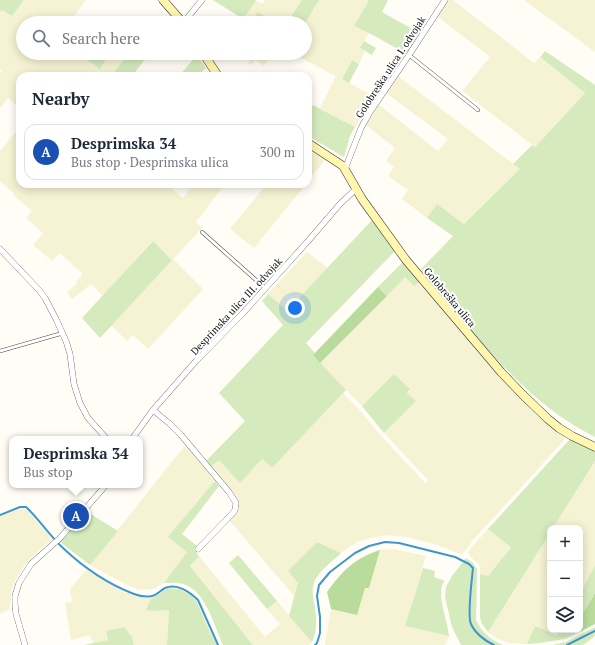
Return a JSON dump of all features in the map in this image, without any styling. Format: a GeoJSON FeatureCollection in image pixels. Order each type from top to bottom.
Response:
{"type":"FeatureCollection","features":[{"type":"Feature","properties":{"kind":"street"},"geometry":{"type":"LineString","coordinates":[[163,0],[177,16]]}},
{"type":"Feature","properties":{"kind":"street"},"geometry":{"type":"LineString","coordinates":[[189,16],[202,0]]}},
{"type":"Feature","properties":{"kind":"street","name":"Golobreška ulica I. odvojak"},"geometry":{"type":"LineString","coordinates":[[345,169],[361,128],[445,0]]}},
{"type":"Feature","properties":{"kind":"street"},"geometry":{"type":"LineString","coordinates":[[208,60],[215,72]]}},
{"type":"Feature","properties":{"kind":"street","name":"Golobreška ulica"},"geometry":{"type":"LineString","coordinates":[[312,146],[340,163],[370,212],[406,260],[523,396],[548,419],[572,436],[595,447]]}},
{"type":"Feature","properties":{"kind":"street","name":"Desprimska ulica III. odvojak"},"geometry":{"type":"LineString","coordinates":[[134,436],[154,410],[196,361],[265,288],[344,200],[356,189]]}},
{"type":"Feature","properties":{"kind":"street"},"geometry":{"type":"LineString","coordinates":[[0,249],[39,290],[48,304],[63,333],[70,354],[74,384],[80,403],[88,418],[105,436]]}},
{"type":"Feature","properties":{"kind":"street"},"geometry":{"type":"LineString","coordinates":[[154,410],[181,435],[229,492],[236,503],[235,510],[232,514],[198,550]]}},
{"type":"Feature","properties":{"kind":"street"},"geometry":{"type":"LineString","coordinates":[[24,645],[15,604],[15,596],[23,575],[50,546],[60,538],[103,488]]}},
{"type":"Feature","properties":{"kind":"lane"},"geometry":{"type":"LineString","coordinates":[[409,56],[478,110]]}},
{"type":"Feature","properties":{"kind":"lane"},"geometry":{"type":"LineString","coordinates":[[202,232],[265,288]]}},
{"type":"Feature","properties":{"kind":"lane"},"geometry":{"type":"LineString","coordinates":[[0,351],[63,333]]}},
{"type":"Feature","properties":{"kind":"shaded area"},"geometry":{"type":"Polygon","coordinates":[[[24,0],[86,0],[74,16],[16,16],[16,60],[87,60],[100,69],[107,60],[124,60],[114,72],[16,72],[16,105],[8,98],[0,108],[0,74],[2,71],[0,70],[0,12],[2,10],[12,16],[24,0]]]}},
{"type":"Feature","properties":{"kind":"shaded area"},"geometry":{"type":"Polygon","coordinates":[[[265,0],[302,0],[291,16],[263,16],[258,13],[256,16],[245,16],[256,1],[262,4],[265,0]]]}},
{"type":"Feature","properties":{"kind":"shaded area"},"geometry":{"type":"Polygon","coordinates":[[[319,0],[369,0],[354,26],[369,33],[360,48],[365,51],[359,64],[352,60],[342,79],[375,97],[355,127],[320,108],[336,76],[305,60],[312,60],[312,16],[309,16],[319,0]]]}},
{"type":"Feature","properties":{"kind":"shaded area"},"geometry":{"type":"Polygon","coordinates":[[[448,0],[453,0],[534,63],[540,57],[585,93],[535,147],[462,91],[490,57],[437,16],[448,0]]]}},
{"type":"Feature","properties":{"kind":"shaded area"},"geometry":{"type":"Polygon","coordinates":[[[524,0],[595,0],[595,52],[524,0]]]}},
{"type":"Feature","properties":{"kind":"shaded area"},"geometry":{"type":"Polygon","coordinates":[[[250,60],[255,60],[251,65],[248,63],[250,60]]]}},
{"type":"Feature","properties":{"kind":"shaded area"},"geometry":{"type":"Polygon","coordinates":[[[255,60],[268,60],[264,66],[255,60]]]}},
{"type":"Feature","properties":{"kind":"shaded area"},"geometry":{"type":"Polygon","coordinates":[[[398,76],[520,169],[464,224],[438,205],[427,218],[402,199],[408,190],[388,176],[394,167],[386,161],[395,148],[366,125],[379,105],[438,151],[448,139],[386,93],[398,76]]]}},
{"type":"Feature","properties":{"kind":"shaded area"},"geometry":{"type":"Polygon","coordinates":[[[16,132],[16,188],[171,188],[183,198],[190,188],[222,188],[196,222],[202,228],[173,259],[203,289],[148,349],[133,335],[127,341],[111,325],[172,259],[152,241],[103,296],[91,284],[72,299],[67,292],[77,284],[76,282],[83,274],[60,253],[52,261],[33,245],[43,233],[26,218],[32,211],[14,196],[15,195],[0,181],[0,151],[16,132]]]}},
{"type":"Feature","properties":{"kind":"shaded area"},"geometry":{"type":"Polygon","coordinates":[[[312,152],[325,160],[312,176],[312,152]]]}},
{"type":"Feature","properties":{"kind":"shaded area"},"geometry":{"type":"Polygon","coordinates":[[[264,188],[303,188],[254,248],[230,229],[264,188]]]}},
{"type":"Feature","properties":{"kind":"shaded area"},"geometry":{"type":"Polygon","coordinates":[[[307,252],[328,268],[286,312],[268,294],[307,252]]]}},
{"type":"Feature","properties":{"kind":"shaded area"},"geometry":{"type":"Polygon","coordinates":[[[405,277],[414,286],[419,282],[440,305],[482,357],[516,394],[532,411],[563,435],[565,439],[473,540],[462,555],[438,545],[406,537],[388,535],[359,541],[341,553],[317,542],[298,583],[295,597],[229,520],[239,508],[238,501],[210,467],[218,460],[262,459],[272,468],[343,393],[425,483],[428,480],[384,433],[415,401],[407,393],[410,390],[394,375],[362,406],[320,363],[405,277]]]}},
{"type":"Feature","properties":{"kind":"shaded area"},"geometry":{"type":"Polygon","coordinates":[[[186,444],[215,481],[169,537],[187,552],[164,583],[153,589],[140,590],[127,585],[90,565],[186,444]]]}},
{"type":"Feature","properties":{"kind":"shaded area"},"geometry":{"type":"Polygon","coordinates":[[[595,461],[595,565],[583,588],[583,525],[555,525],[595,461]]]}},
{"type":"Feature","properties":{"kind":"shaded area"},"geometry":{"type":"Polygon","coordinates":[[[22,508],[26,509],[52,539],[23,567],[12,587],[10,609],[0,614],[0,516],[22,508]]]}},
{"type":"Feature","properties":{"kind":"shaded area"},"geometry":{"type":"Polygon","coordinates":[[[488,529],[511,546],[488,576],[480,574],[480,567],[468,553],[488,529]]]}},
{"type":"Feature","properties":{"kind":"shaded area"},"geometry":{"type":"Polygon","coordinates":[[[547,538],[547,631],[535,626],[527,644],[509,643],[497,639],[488,632],[547,538]]]}},
{"type":"Feature","properties":{"kind":"shaded area"},"geometry":{"type":"Polygon","coordinates":[[[394,549],[426,556],[405,626],[449,636],[445,645],[325,645],[331,609],[357,615],[365,588],[369,588],[380,550],[394,549]]]}},
{"type":"Feature","properties":{"kind":"shaded area"},"geometry":{"type":"Polygon","coordinates":[[[199,556],[265,637],[280,624],[267,609],[277,601],[312,642],[309,645],[253,645],[190,566],[199,556]]]}},
{"type":"Feature","properties":{"kind":"shaded area"},"geometry":{"type":"Polygon","coordinates":[[[86,570],[124,592],[144,598],[151,598],[147,610],[153,611],[169,609],[167,645],[134,645],[132,637],[106,631],[108,640],[93,643],[90,635],[71,640],[65,603],[72,602],[70,589],[86,570]]]}},
{"type":"Feature","properties":{"kind":"green space"},"geometry":{"type":"Polygon","coordinates":[[[0,0],[24,0],[12,16],[2,10],[0,12],[0,0]]]}},
{"type":"Feature","properties":{"kind":"green space"},"geometry":{"type":"Polygon","coordinates":[[[213,0],[256,1],[245,16],[238,16],[213,0]]]}},
{"type":"Feature","properties":{"kind":"green space"},"geometry":{"type":"Polygon","coordinates":[[[302,0],[319,0],[309,16],[291,16],[302,0]]]}},
{"type":"Feature","properties":{"kind":"green space"},"geometry":{"type":"Polygon","coordinates":[[[369,0],[388,0],[382,12],[421,34],[407,54],[354,26],[369,0]]]}},
{"type":"Feature","properties":{"kind":"green space"},"geometry":{"type":"Polygon","coordinates":[[[258,12],[264,16],[255,16],[258,12]]]}},
{"type":"Feature","properties":{"kind":"green space"},"geometry":{"type":"Polygon","coordinates":[[[364,41],[376,48],[372,55],[360,48],[364,41]]]}},
{"type":"Feature","properties":{"kind":"green space"},"geometry":{"type":"Polygon","coordinates":[[[545,51],[595,85],[595,437],[569,422],[544,404],[521,384],[479,339],[421,269],[453,236],[427,218],[437,204],[464,224],[520,169],[513,164],[532,145],[535,147],[585,93],[540,57],[545,51]]]}},
{"type":"Feature","properties":{"kind":"green space"},"geometry":{"type":"Polygon","coordinates":[[[87,60],[106,60],[100,69],[87,60]]]}},
{"type":"Feature","properties":{"kind":"green space"},"geometry":{"type":"Polygon","coordinates":[[[124,60],[145,60],[135,72],[114,72],[124,60]]]}},
{"type":"Feature","properties":{"kind":"green space"},"geometry":{"type":"Polygon","coordinates":[[[193,60],[200,60],[206,68],[202,72],[182,72],[193,60]]]}},
{"type":"Feature","properties":{"kind":"green space"},"geometry":{"type":"Polygon","coordinates":[[[352,60],[359,64],[349,83],[342,79],[352,60]]]}},
{"type":"Feature","properties":{"kind":"green space"},"geometry":{"type":"Polygon","coordinates":[[[313,105],[355,127],[350,136],[344,157],[312,138],[313,105]]]}},
{"type":"Feature","properties":{"kind":"green space"},"geometry":{"type":"Polygon","coordinates":[[[372,220],[395,251],[306,343],[315,353],[313,355],[346,390],[272,468],[262,459],[240,483],[219,460],[210,467],[205,462],[245,421],[219,393],[283,325],[262,301],[268,294],[287,311],[372,220]]]}},
{"type":"Feature","properties":{"kind":"green space"},"geometry":{"type":"Polygon","coordinates":[[[153,241],[172,260],[100,338],[82,318],[153,241]]]}},
{"type":"Feature","properties":{"kind":"green space"},"geometry":{"type":"Polygon","coordinates":[[[403,262],[419,282],[414,286],[405,277],[387,296],[378,287],[403,262]]]}},
{"type":"Feature","properties":{"kind":"green space"},"geometry":{"type":"Polygon","coordinates":[[[378,287],[387,296],[320,363],[313,355],[378,287]]]}},
{"type":"Feature","properties":{"kind":"green space"},"geometry":{"type":"Polygon","coordinates":[[[394,374],[410,389],[407,393],[416,401],[384,433],[362,406],[394,374]]]}},
{"type":"Feature","properties":{"kind":"green space"},"geometry":{"type":"Polygon","coordinates":[[[570,439],[595,451],[595,461],[555,525],[547,525],[547,538],[488,632],[482,624],[480,618],[480,574],[488,576],[511,547],[488,529],[570,439]]]}},
{"type":"Feature","properties":{"kind":"green space"},"geometry":{"type":"Polygon","coordinates":[[[215,481],[219,486],[182,534],[197,546],[194,550],[199,556],[190,566],[253,645],[223,645],[209,611],[199,595],[186,585],[164,583],[187,552],[168,537],[215,481]]]}},
{"type":"Feature","properties":{"kind":"green space"},"geometry":{"type":"Polygon","coordinates":[[[89,513],[118,531],[90,565],[60,542],[89,513]]]}},
{"type":"Feature","properties":{"kind":"green space"},"geometry":{"type":"Polygon","coordinates":[[[317,542],[341,553],[322,571],[313,586],[316,625],[312,642],[289,616],[298,583],[288,571],[317,542]]]}},
{"type":"Feature","properties":{"kind":"green space"},"geometry":{"type":"Polygon","coordinates":[[[380,550],[369,588],[365,588],[357,615],[331,609],[327,592],[338,578],[356,561],[380,550]]]}},
{"type":"Feature","properties":{"kind":"green space"},"geometry":{"type":"Polygon","coordinates":[[[238,555],[277,601],[267,609],[229,563],[238,555]]]}},
{"type":"Feature","properties":{"kind":"green space"},"geometry":{"type":"Polygon","coordinates":[[[466,558],[473,563],[477,569],[476,620],[487,636],[503,645],[461,645],[452,627],[445,597],[446,587],[452,576],[466,558]]]}},
{"type":"Feature","properties":{"kind":"green space"},"geometry":{"type":"Polygon","coordinates":[[[595,565],[595,593],[583,612],[583,588],[595,565]]]}},
{"type":"Feature","properties":{"kind":"green space"},"geometry":{"type":"Polygon","coordinates":[[[423,568],[435,571],[434,577],[445,581],[442,585],[441,597],[449,636],[405,626],[423,568]]]}},
{"type":"Feature","properties":{"kind":"green space"},"geometry":{"type":"Polygon","coordinates":[[[168,588],[179,589],[191,595],[196,600],[217,645],[167,645],[169,610],[146,610],[151,598],[168,588]]]}},
{"type":"Feature","properties":{"kind":"green space"},"geometry":{"type":"Polygon","coordinates":[[[595,593],[595,624],[583,630],[583,612],[595,593]]]}},
{"type":"Feature","properties":{"kind":"green space"},"geometry":{"type":"Polygon","coordinates":[[[535,626],[547,631],[547,633],[557,635],[559,633],[578,633],[565,639],[527,644],[535,626]]]}},
{"type":"Feature","properties":{"kind":"green space"},"geometry":{"type":"Polygon","coordinates":[[[124,627],[132,637],[134,645],[84,645],[108,640],[106,631],[124,627]]]}},
{"type":"Feature","properties":{"kind":"green space"},"geometry":{"type":"Polygon","coordinates":[[[595,627],[595,636],[583,645],[552,645],[566,642],[595,627]]]}},
{"type":"Feature","properties":{"kind":"waterway"},"geometry":{"type":"LineString","coordinates":[[0,515],[20,507],[26,507],[58,543],[79,562],[105,580],[124,590],[143,596],[156,595],[165,588],[170,587],[179,587],[187,591],[198,600],[218,645]]}},
{"type":"Feature","properties":{"kind":"waterway"},"geometry":{"type":"LineString","coordinates":[[315,645],[320,633],[320,617],[317,596],[319,585],[330,572],[355,553],[369,546],[385,542],[399,543],[455,557],[469,564],[473,568],[470,606],[471,624],[475,631],[494,645]]}},
{"type":"Feature","properties":{"kind":"waterway"},"geometry":{"type":"LineString","coordinates":[[567,645],[595,631]]}},
{"type":"Feature","properties":{"kind":"place","name":"Desprimska 34"},"geometry":{"type":"Point","coordinates":[76,516]}}]}
